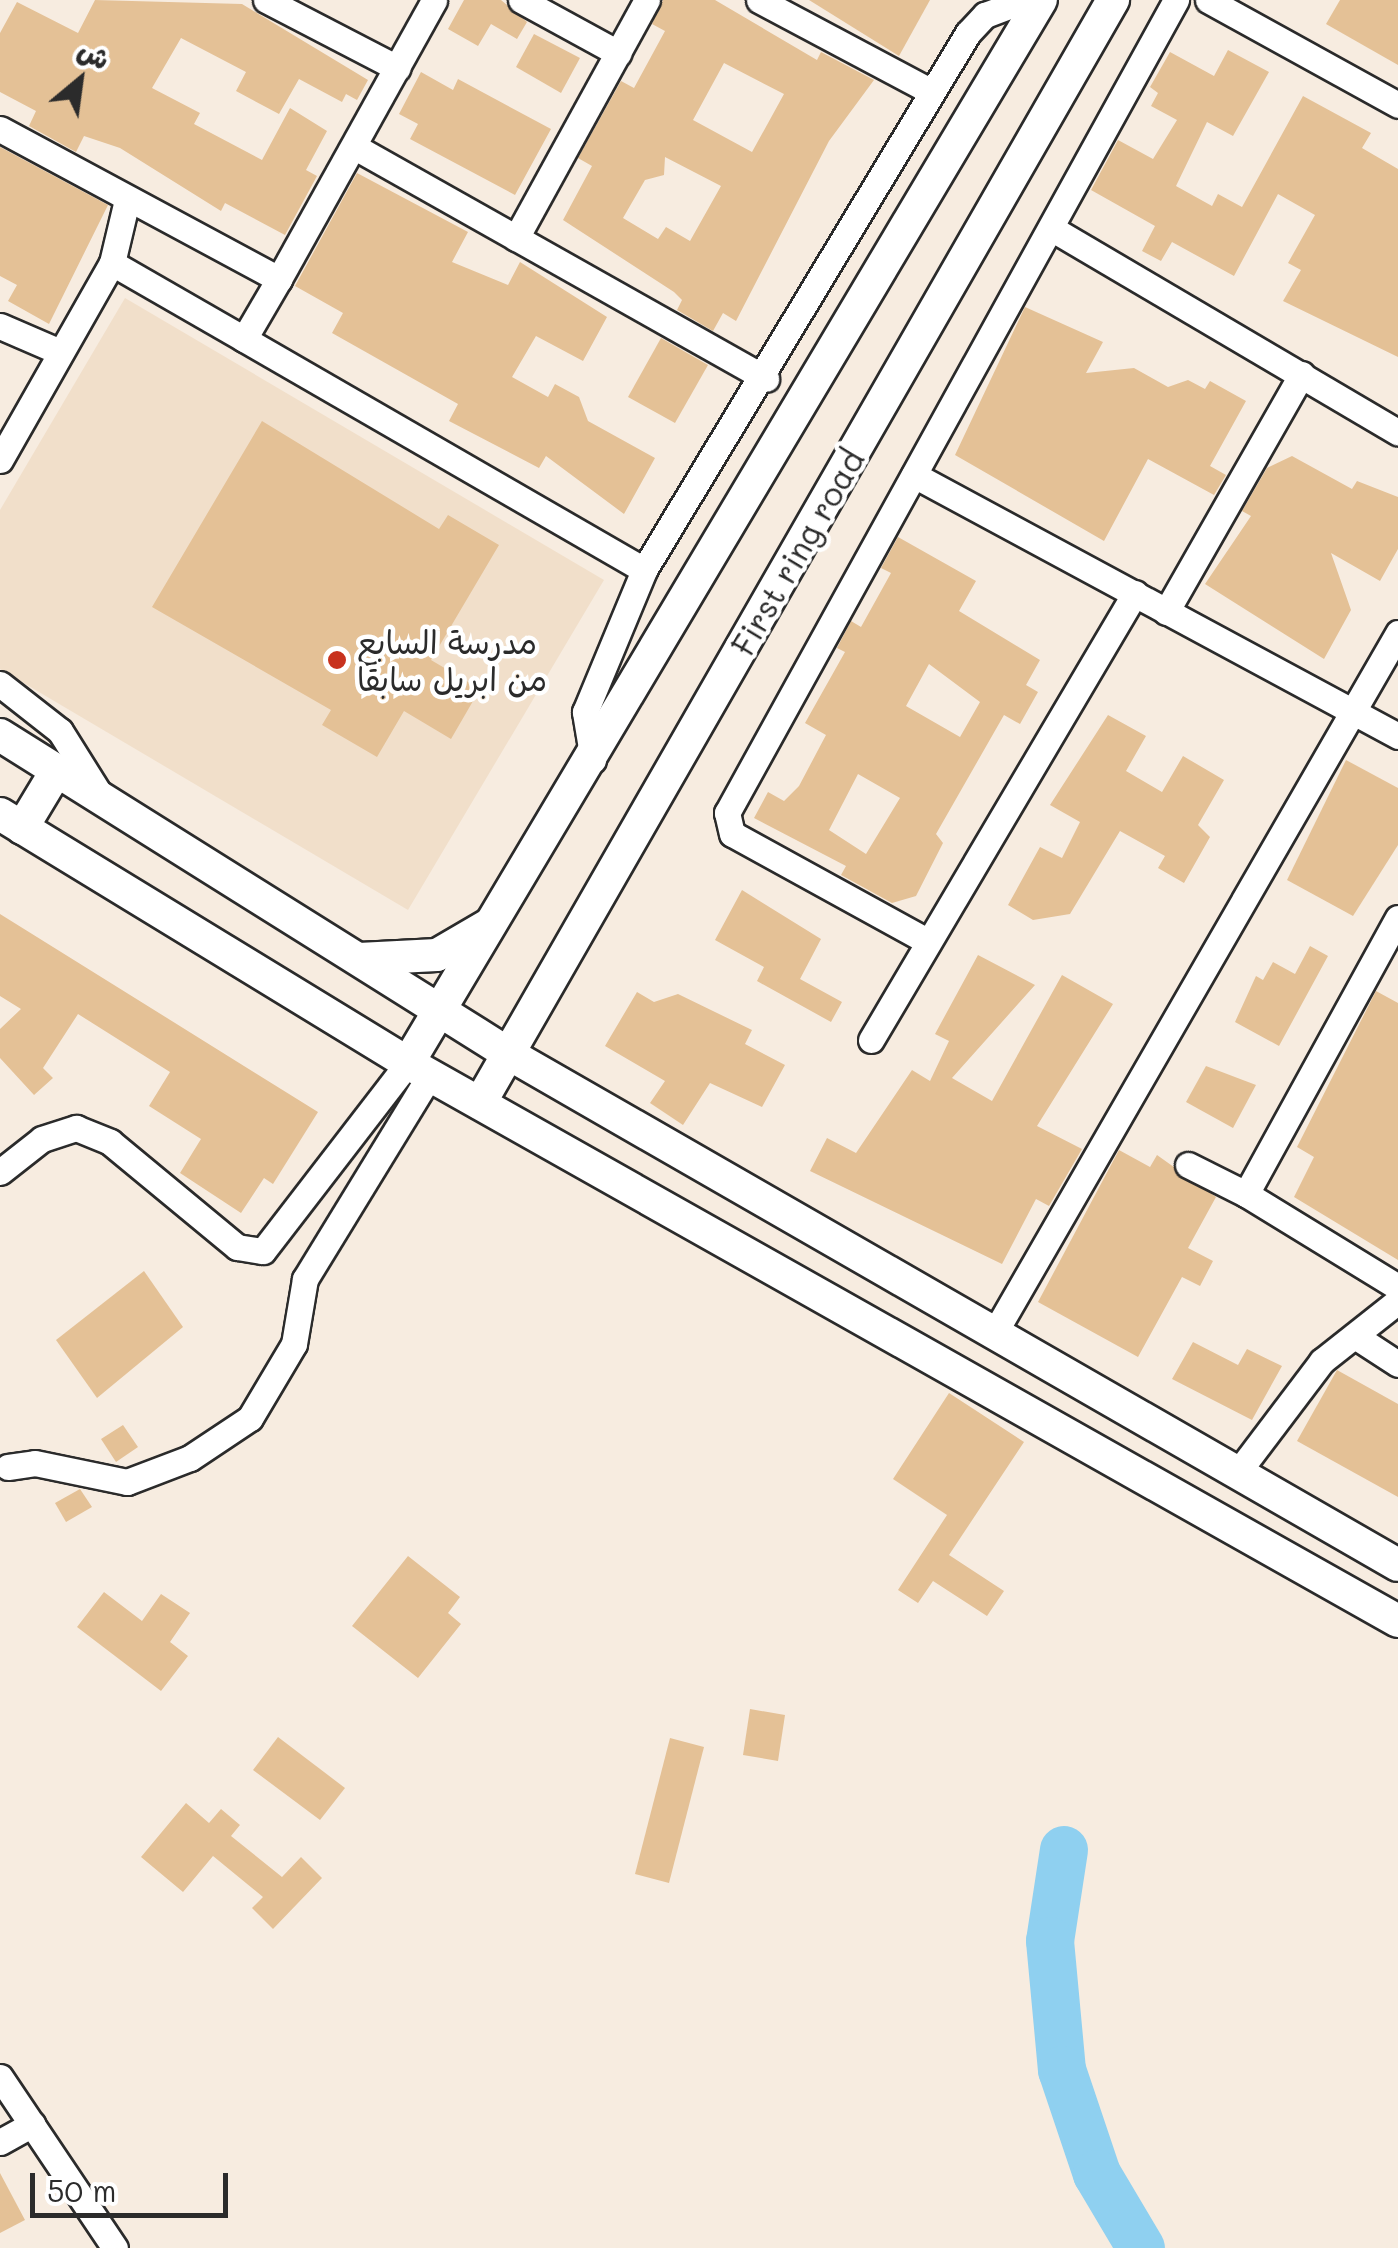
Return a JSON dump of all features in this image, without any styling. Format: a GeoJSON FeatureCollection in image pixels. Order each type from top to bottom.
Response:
{"type":"FeatureCollection","features":[{"type":"Feature","properties":{"kind":"main road"},"geometry":{"type":"LineString","coordinates":[[419,1069],[442,1013],[1042,0]]}},
{"type":"Feature","properties":{"kind":"main road","name":"First ring road"},"geometry":{"type":"LineString","coordinates":[[480,1103],[1113,0]]}},
{"type":"Feature","properties":{"kind":"main road"},"geometry":{"type":"LineString","coordinates":[[0,735],[110,810],[509,1054],[1398,1565]]}},
{"type":"Feature","properties":{"kind":"main road"},"geometry":{"type":"LineString","coordinates":[[56,773],[11,821],[419,1069],[1398,1621]]}},
{"type":"Feature","properties":{"kind":"main road"},"geometry":{"type":"LineString","coordinates":[[349,957],[437,955],[480,932],[513,898]]}},
{"type":"Feature","properties":{"kind":"street"},"geometry":{"type":"LineString","coordinates":[[266,0],[397,68]]}},
{"type":"Feature","properties":{"kind":"street"},"geometry":{"type":"LineString","coordinates":[[306,23],[319,0]]}},
{"type":"Feature","properties":{"kind":"street"},"geometry":{"type":"LineString","coordinates":[[244,339],[356,147],[434,0]]}},
{"type":"Feature","properties":{"kind":"street"},"geometry":{"type":"LineString","coordinates":[[521,0],[618,53]]}},
{"type":"Feature","properties":{"kind":"street"},"geometry":{"type":"LineString","coordinates":[[516,238],[648,0]]}},
{"type":"Feature","properties":{"kind":"street"},"geometry":{"type":"LineString","coordinates":[[759,0],[930,91]]}},
{"type":"Feature","properties":{"kind":"street"},"geometry":{"type":"LineString","coordinates":[[593,760],[586,712],[644,570],[766,379],[930,91],[985,15],[1024,0]]}},
{"type":"Feature","properties":{"kind":"street"},"geometry":{"type":"LineString","coordinates":[[927,940],[732,834],[726,820],[1176,0]]}},
{"type":"Feature","properties":{"kind":"street"},"geometry":{"type":"LineString","coordinates":[[1208,0],[1398,105]]}},
{"type":"Feature","properties":{"kind":"street"},"geometry":{"type":"LineString","coordinates":[[0,129],[278,280]]}},
{"type":"Feature","properties":{"kind":"street"},"geometry":{"type":"LineString","coordinates":[[356,147],[766,379]]}},
{"type":"Feature","properties":{"kind":"street"},"geometry":{"type":"LineString","coordinates":[[2,452],[112,263],[128,200]]}},
{"type":"Feature","properties":{"kind":"street"},"geometry":{"type":"LineString","coordinates":[[1050,228],[1398,432]]}},
{"type":"Feature","properties":{"kind":"street"},"geometry":{"type":"LineString","coordinates":[[112,263],[644,570]]}},
{"type":"Feature","properties":{"kind":"street"},"geometry":{"type":"LineString","coordinates":[[0,326],[58,351]]}},
{"type":"Feature","properties":{"kind":"street"},"geometry":{"type":"LineString","coordinates":[[1166,612],[1302,374]]}},
{"type":"Feature","properties":{"kind":"street"},"geometry":{"type":"LineString","coordinates":[[914,475],[1398,736]]}},
{"type":"Feature","properties":{"kind":"street"},"geometry":{"type":"LineString","coordinates":[[871,1040],[1135,593]]}},
{"type":"Feature","properties":{"kind":"street"},"geometry":{"type":"LineString","coordinates":[[995,1332],[1357,716],[1398,633]]}},
{"type":"Feature","properties":{"kind":"street"},"geometry":{"type":"LineString","coordinates":[[0,684],[60,731],[110,810]]}},
{"type":"Feature","properties":{"kind":"street"},"geometry":{"type":"LineString","coordinates":[[1246,1194],[1390,950],[1398,918]]}},
{"type":"Feature","properties":{"kind":"street"},"geometry":{"type":"LineString","coordinates":[[0,1172],[42,1139],[76,1128],[110,1142],[237,1247],[263,1251],[419,1069]]}},
{"type":"Feature","properties":{"kind":"street"},"geometry":{"type":"LineString","coordinates":[[8,1467],[35,1463],[127,1482],[190,1458],[250,1418],[294,1344],[305,1279],[419,1069]]}},
{"type":"Feature","properties":{"kind":"street"},"geometry":{"type":"LineString","coordinates":[[1188,1166],[1246,1194],[1398,1287]]}},
{"type":"Feature","properties":{"kind":"street"},"geometry":{"type":"LineString","coordinates":[[1238,1472],[1322,1361],[1398,1301]]}},
{"type":"Feature","properties":{"kind":"street"},"geometry":{"type":"LineString","coordinates":[[1355,1336],[1398,1364]]}},
{"type":"Feature","properties":{"kind":"street"},"geometry":{"type":"LineString","coordinates":[[0,2076],[115,2248]]}},
{"type":"Feature","properties":{"kind":"street"},"geometry":{"type":"LineString","coordinates":[[0,2142],[32,2124]]}},
{"type":"Feature","properties":{"kind":"shaded area"},"geometry":{"type":"Polygon","coordinates":[[[125,298],[604,580],[408,910],[0,669],[0,510],[125,298]]]}},
{"type":"Feature","properties":{"kind":"building"},"geometry":{"type":"Polygon","coordinates":[[[95,0],[242,4],[368,80],[357,100],[346,94],[342,102],[299,79],[279,114],[236,91],[246,72],[181,38],[152,88],[200,113],[194,124],[262,160],[290,108],[327,131],[306,170],[317,176],[285,235],[225,203],[221,211],[120,148],[84,136],[76,152],[29,126],[36,111],[0,92],[0,33],[17,2],[78,33],[95,0]]]}},
{"type":"Feature","properties":{"kind":"building"},"geometry":{"type":"Polygon","coordinates":[[[464,0],[501,0],[527,22],[517,39],[491,24],[478,46],[448,29],[464,0]]]}},
{"type":"Feature","properties":{"kind":"building"},"geometry":{"type":"Polygon","coordinates":[[[663,0],[715,0],[817,60],[821,52],[874,80],[829,141],[736,321],[723,313],[713,331],[677,310],[682,300],[674,292],[563,220],[592,166],[578,158],[621,81],[634,88],[665,31],[652,24],[663,0]],[[724,63],[693,120],[752,152],[784,94],[724,63]],[[665,157],[664,175],[645,180],[623,218],[658,239],[666,227],[690,241],[721,186],[665,157]]]}},
{"type":"Feature","properties":{"kind":"building"},"geometry":{"type":"Polygon","coordinates":[[[809,0],[930,0],[899,56],[809,0]]]}},
{"type":"Feature","properties":{"kind":"building"},"geometry":{"type":"Polygon","coordinates":[[[1340,0],[1398,0],[1398,65],[1326,24],[1340,0]]]}},
{"type":"Feature","properties":{"kind":"building"},"geometry":{"type":"Polygon","coordinates":[[[534,34],[580,58],[561,93],[516,67],[534,34]]]}},
{"type":"Feature","properties":{"kind":"building"},"geometry":{"type":"Polygon","coordinates":[[[1228,50],[1269,72],[1233,136],[1207,122],[1176,186],[1212,206],[1218,194],[1242,207],[1303,96],[1371,133],[1362,148],[1398,169],[1398,357],[1283,301],[1301,270],[1288,263],[1315,215],[1278,194],[1234,276],[1172,242],[1161,261],[1142,251],[1155,226],[1091,190],[1118,140],[1153,159],[1177,120],[1151,106],[1158,93],[1150,87],[1170,52],[1214,76],[1228,50]]]}},
{"type":"Feature","properties":{"kind":"building"},"geometry":{"type":"Polygon","coordinates":[[[421,72],[453,90],[458,79],[551,129],[515,195],[410,139],[418,124],[399,114],[421,72]]]}},
{"type":"Feature","properties":{"kind":"building"},"geometry":{"type":"Polygon","coordinates":[[[0,147],[108,205],[49,324],[8,301],[17,285],[0,276],[0,147]]]}},
{"type":"Feature","properties":{"kind":"building"},"geometry":{"type":"Polygon","coordinates":[[[357,173],[468,232],[452,262],[508,285],[520,262],[607,317],[583,361],[536,336],[512,377],[548,397],[555,384],[579,397],[588,421],[655,458],[624,514],[546,456],[539,468],[449,421],[458,404],[332,333],[343,313],[295,286],[357,173]]]}},
{"type":"Feature","properties":{"kind":"building"},"geometry":{"type":"Polygon","coordinates":[[[1025,307],[1103,342],[1086,373],[1134,368],[1168,387],[1188,380],[1205,389],[1210,381],[1246,401],[1210,466],[1226,475],[1214,495],[1148,459],[1104,541],[955,455],[1025,307]]]}},
{"type":"Feature","properties":{"kind":"building"},"geometry":{"type":"Polygon","coordinates":[[[661,338],[708,365],[675,423],[628,397],[661,338]]]}},
{"type":"Feature","properties":{"kind":"building"},"geometry":{"type":"Polygon","coordinates":[[[262,421],[439,529],[448,515],[499,545],[431,660],[480,689],[451,739],[404,711],[377,757],[322,725],[331,710],[152,607],[262,421]]]}},
{"type":"Feature","properties":{"kind":"building"},"geometry":{"type":"Polygon","coordinates":[[[1292,456],[1352,489],[1357,481],[1398,497],[1398,549],[1380,581],[1331,553],[1351,610],[1324,659],[1205,584],[1251,516],[1242,511],[1267,468],[1292,456]]]}},
{"type":"Feature","properties":{"kind":"building"},"geometry":{"type":"Polygon","coordinates":[[[898,537],[976,581],[959,611],[1040,660],[1026,685],[1038,692],[1020,724],[1004,715],[936,834],[943,843],[916,896],[892,903],[841,875],[846,866],[754,818],[768,792],[784,801],[799,786],[826,735],[805,723],[845,652],[837,648],[851,621],[861,627],[891,573],[881,568],[898,537]],[[929,664],[906,706],[960,737],[980,702],[929,664]],[[858,774],[829,830],[866,854],[900,798],[858,774]]]}},
{"type":"Feature","properties":{"kind":"building"},"geometry":{"type":"Polygon","coordinates":[[[1108,715],[1146,736],[1126,771],[1162,792],[1183,756],[1224,780],[1198,825],[1210,837],[1184,883],[1158,868],[1165,856],[1120,831],[1070,914],[1033,920],[1008,905],[1040,847],[1062,858],[1080,822],[1050,805],[1108,715]]]}},
{"type":"Feature","properties":{"kind":"building"},"geometry":{"type":"Polygon","coordinates":[[[1346,760],[1398,788],[1398,845],[1353,916],[1287,880],[1346,760]]]}},
{"type":"Feature","properties":{"kind":"building"},"geometry":{"type":"Polygon","coordinates":[[[742,890],[821,939],[800,979],[842,1002],[831,1022],[757,981],[764,967],[715,940],[742,890]]]}},
{"type":"Feature","properties":{"kind":"building"},"geometry":{"type":"Polygon","coordinates":[[[0,914],[318,1112],[273,1184],[264,1178],[241,1213],[180,1173],[201,1139],[149,1106],[170,1072],[78,1014],[43,1068],[53,1078],[34,1095],[0,1058],[0,1029],[21,1009],[0,996],[0,914]]]}},
{"type":"Feature","properties":{"kind":"building"},"geometry":{"type":"Polygon","coordinates":[[[1310,946],[1328,956],[1279,1046],[1235,1022],[1256,976],[1263,980],[1273,962],[1295,974],[1310,946]]]}},
{"type":"Feature","properties":{"kind":"building"},"geometry":{"type":"Polygon","coordinates":[[[978,955],[1035,985],[952,1078],[992,1101],[1062,975],[1113,1004],[1037,1126],[1082,1149],[1049,1206],[1036,1199],[1002,1264],[810,1171],[827,1138],[856,1153],[912,1070],[930,1081],[949,1041],[935,1034],[978,955]]]}},
{"type":"Feature","properties":{"kind":"building"},"geometry":{"type":"Polygon","coordinates":[[[1376,991],[1398,1003],[1398,1260],[1294,1197],[1314,1157],[1297,1147],[1376,991]]]}},
{"type":"Feature","properties":{"kind":"building"},"geometry":{"type":"Polygon","coordinates":[[[637,992],[654,1002],[678,994],[752,1030],[745,1044],[785,1065],[762,1107],[710,1083],[683,1125],[650,1103],[665,1081],[605,1046],[637,992]]]}},
{"type":"Feature","properties":{"kind":"building"},"geometry":{"type":"Polygon","coordinates":[[[1206,1066],[1256,1085],[1233,1128],[1186,1102],[1206,1066]]]}},
{"type":"Feature","properties":{"kind":"building"},"geometry":{"type":"Polygon","coordinates":[[[1119,1150],[1150,1167],[1157,1155],[1216,1197],[1188,1248],[1213,1261],[1200,1286],[1182,1277],[1138,1357],[1038,1302],[1119,1150]]]}},
{"type":"Feature","properties":{"kind":"building"},"geometry":{"type":"Polygon","coordinates":[[[144,1271],[183,1327],[97,1398],[56,1340],[144,1271]]]}},
{"type":"Feature","properties":{"kind":"building"},"geometry":{"type":"Polygon","coordinates":[[[1193,1342],[1238,1365],[1247,1349],[1282,1366],[1252,1420],[1172,1379],[1193,1342]]]}},
{"type":"Feature","properties":{"kind":"building"},"geometry":{"type":"Polygon","coordinates":[[[1337,1370],[1398,1404],[1398,1497],[1297,1441],[1337,1370]]]}},
{"type":"Feature","properties":{"kind":"building"},"geometry":{"type":"Polygon","coordinates":[[[949,1393],[1024,1442],[949,1555],[1004,1591],[987,1616],[933,1581],[918,1603],[898,1590],[947,1515],[893,1479],[949,1393]]]}},
{"type":"Feature","properties":{"kind":"building"},"geometry":{"type":"Polygon","coordinates":[[[123,1425],[138,1447],[116,1462],[101,1439],[123,1425]]]}},
{"type":"Feature","properties":{"kind":"building"},"geometry":{"type":"Polygon","coordinates":[[[80,1489],[92,1507],[66,1522],[55,1503],[80,1489]]]}},
{"type":"Feature","properties":{"kind":"building"},"geometry":{"type":"Polygon","coordinates":[[[408,1556],[460,1597],[448,1613],[461,1624],[418,1678],[352,1626],[408,1556]]]}},
{"type":"Feature","properties":{"kind":"building"},"geometry":{"type":"Polygon","coordinates":[[[104,1592],[142,1621],[161,1594],[190,1613],[170,1642],[188,1656],[161,1691],[77,1627],[104,1592]]]}},
{"type":"Feature","properties":{"kind":"building"},"geometry":{"type":"Polygon","coordinates":[[[750,1709],[785,1715],[778,1761],[743,1755],[750,1709]]]}},
{"type":"Feature","properties":{"kind":"building"},"geometry":{"type":"Polygon","coordinates":[[[278,1737],[345,1788],[320,1820],[253,1770],[278,1737]]]}},
{"type":"Feature","properties":{"kind":"building"},"geometry":{"type":"Polygon","coordinates":[[[670,1738],[704,1747],[669,1883],[635,1874],[670,1738]]]}},
{"type":"Feature","properties":{"kind":"building"},"geometry":{"type":"Polygon","coordinates":[[[186,1803],[209,1823],[221,1809],[240,1825],[231,1836],[282,1877],[301,1857],[322,1878],[273,1929],[252,1908],[263,1897],[213,1856],[183,1892],[141,1857],[186,1803]]]}},
{"type":"Feature","properties":{"kind":"building"},"geometry":{"type":"Polygon","coordinates":[[[0,2173],[25,2220],[0,2233],[0,2173]]]}},
{"type":"Feature","properties":{"kind":"waterway"},"geometry":{"type":"LineString","coordinates":[[1064,1850],[1050,1941],[1062,2070],[1097,2174],[1141,2248]]}},
{"type":"Feature","properties":{"kind":"place","name":"مدرسة السابع من ابريل سابقا"},"geometry":{"type":"Point","coordinates":[337,660]}}]}
